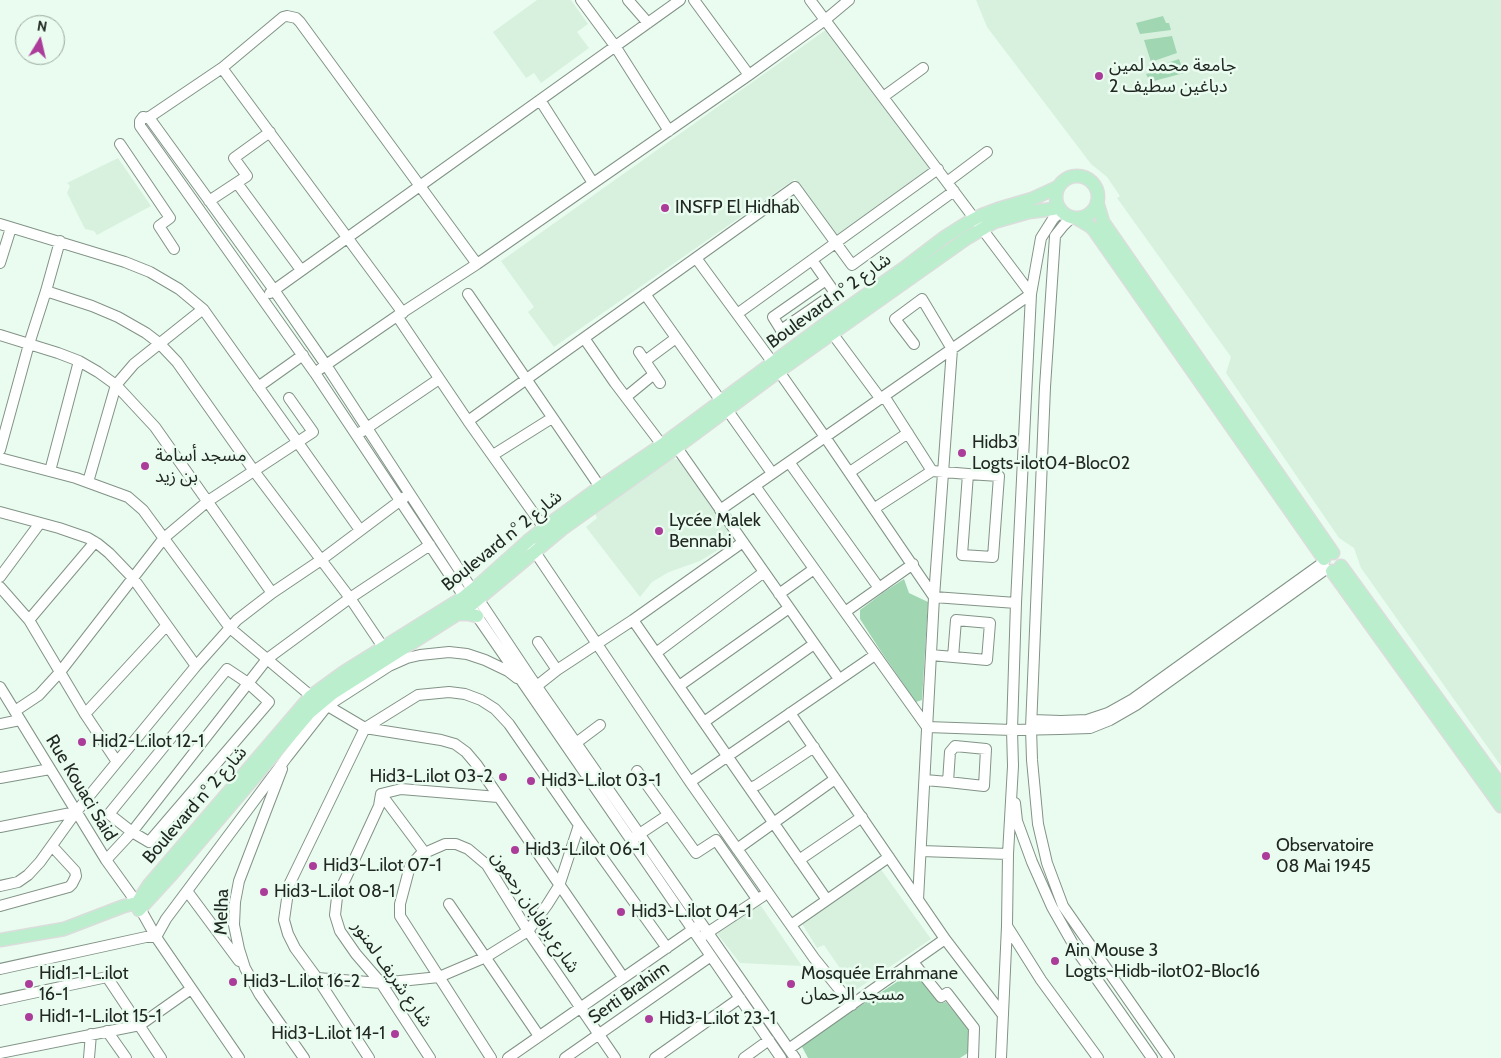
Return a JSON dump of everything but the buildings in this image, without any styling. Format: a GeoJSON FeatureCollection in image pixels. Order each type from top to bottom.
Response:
{"type":"FeatureCollection","features":[{"type":"Feature","properties":{"kind":"main road"},"geometry":{"type":"LineString","coordinates":[[1501,786],[1330,563],[1103,222],[1094,185],[1089,180],[1075,176],[1062,182],[1056,194],[1067,213],[1094,230],[1501,806]]}},
{"type":"Feature","properties":{"kind":"main road","name":"Boulevard n° شارع 2"},"geometry":{"type":"LineString","coordinates":[[979,224],[998,209],[1032,199],[1058,187]]}},
{"type":"Feature","properties":{"kind":"main road"},"geometry":{"type":"LineString","coordinates":[[1067,213],[1091,213],[1097,202]]}},
{"type":"Feature","properties":{"kind":"main road","name":"Boulevard n° شارع 2"},"geometry":{"type":"LineString","coordinates":[[0,947],[65,936],[139,906],[172,874],[344,672],[383,647],[473,602],[528,540],[600,487],[670,443],[724,405],[829,328],[945,237],[979,224],[1013,216],[1052,209],[1067,213]]}},
{"type":"Feature","properties":{"kind":"main road","name":"Boulevard n° شارع 2"},"geometry":{"type":"LineString","coordinates":[[320,702],[459,614],[670,443]]}},
{"type":"Feature","properties":{"kind":"main road"},"geometry":{"type":"LineString","coordinates":[[0,940],[64,929],[124,906],[139,906]]}},
{"type":"Feature","properties":{"kind":"street"},"geometry":{"type":"LineString","coordinates":[[581,0],[615,46],[669,131]]}},
{"type":"Feature","properties":{"kind":"street"},"geometry":{"type":"LineString","coordinates":[[628,0],[648,23]]}},
{"type":"Feature","properties":{"kind":"street"},"geometry":{"type":"LineString","coordinates":[[263,298],[680,0]]}},
{"type":"Feature","properties":{"kind":"street"},"geometry":{"type":"LineString","coordinates":[[694,0],[749,75]]}},
{"type":"Feature","properties":{"kind":"street"},"geometry":{"type":"LineString","coordinates":[[810,0],[1031,294]]}},
{"type":"Feature","properties":{"kind":"street"},"geometry":{"type":"LineString","coordinates":[[316,373],[669,131],[826,20],[849,0]]}},
{"type":"Feature","properties":{"kind":"street"},"geometry":{"type":"LineString","coordinates":[[477,264],[296,18],[283,17],[222,68],[148,118],[143,117],[141,119],[140,126],[316,373],[430,546],[473,602],[531,687],[630,840],[781,1058]]}},
{"type":"Feature","properties":{"kind":"street"},"geometry":{"type":"LineString","coordinates":[[222,68],[348,238],[400,315],[439,379],[544,528]]}},
{"type":"Feature","properties":{"kind":"street"},"geometry":{"type":"LineString","coordinates":[[883,97],[923,68]]}},
{"type":"Feature","properties":{"kind":"street"},"geometry":{"type":"LineString","coordinates":[[540,100],[593,183]]}},
{"type":"Feature","properties":{"kind":"street"},"geometry":{"type":"LineString","coordinates":[[148,118],[274,290],[326,365],[410,494],[473,602],[531,687],[576,743],[790,1048],[795,1058]]}},
{"type":"Feature","properties":{"kind":"street"},"geometry":{"type":"LineString","coordinates":[[209,201],[247,176],[234,158],[270,132]]}},
{"type":"Feature","properties":{"kind":"street"},"geometry":{"type":"LineString","coordinates":[[120,144],[170,218],[159,226],[174,249]]}},
{"type":"Feature","properties":{"kind":"street"},"geometry":{"type":"LineString","coordinates":[[947,182],[986,152]]}},
{"type":"Feature","properties":{"kind":"street"},"geometry":{"type":"LineString","coordinates":[[737,314],[938,169]]}},
{"type":"Feature","properties":{"kind":"street"},"geometry":{"type":"LineString","coordinates":[[237,182],[301,270]]}},
{"type":"Feature","properties":{"kind":"street"},"geometry":{"type":"LineString","coordinates":[[468,421],[795,187],[852,265],[954,191]]}},
{"type":"Feature","properties":{"kind":"street"},"geometry":{"type":"LineString","coordinates":[[207,220],[217,212]]}},
{"type":"Feature","properties":{"kind":"street"},"geometry":{"type":"LineString","coordinates":[[1001,1058],[1012,777],[1016,603],[1031,294],[1041,238],[1053,219],[1067,213]]}},
{"type":"Feature","properties":{"kind":"street"},"geometry":{"type":"LineString","coordinates":[[1067,213],[1062,226],[1055,236],[1045,387],[1031,724],[1032,760],[1038,824],[1047,863],[1064,906],[1168,1058]]}},
{"type":"Feature","properties":{"kind":"street"},"geometry":{"type":"LineString","coordinates":[[0,224],[125,262],[150,272],[179,288],[203,309],[360,530]]}},
{"type":"Feature","properties":{"kind":"street"},"geometry":{"type":"LineString","coordinates":[[0,263],[11,228]]}},
{"type":"Feature","properties":{"kind":"street"},"geometry":{"type":"LineString","coordinates":[[0,450],[60,241]]}},
{"type":"Feature","properties":{"kind":"street"},"geometry":{"type":"LineString","coordinates":[[696,258],[826,436],[934,597]]}},
{"type":"Feature","properties":{"kind":"street"},"geometry":{"type":"LineString","coordinates":[[812,260],[826,280],[835,293],[781,330],[773,317],[826,280]]}},
{"type":"Feature","properties":{"kind":"street"},"geometry":{"type":"LineString","coordinates":[[46,291],[92,306],[118,317],[146,333],[177,362],[254,471],[350,598],[383,647]]}},
{"type":"Feature","properties":{"kind":"street"},"geometry":{"type":"LineString","coordinates":[[468,294],[600,487]]}},
{"type":"Feature","properties":{"kind":"street"},"geometry":{"type":"LineString","coordinates":[[645,294],[772,473]]}},
{"type":"Feature","properties":{"kind":"street"},"geometry":{"type":"LineString","coordinates":[[720,510],[1031,294]]}},
{"type":"Feature","properties":{"kind":"street"},"geometry":{"type":"LineString","coordinates":[[914,344],[895,319],[922,298],[952,349],[934,597],[918,900]]}},
{"type":"Feature","properties":{"kind":"street"},"geometry":{"type":"LineString","coordinates":[[88,482],[116,385],[134,364],[203,309]]}},
{"type":"Feature","properties":{"kind":"street"},"geometry":{"type":"LineString","coordinates":[[829,328],[908,433],[932,471]]}},
{"type":"Feature","properties":{"kind":"street"},"geometry":{"type":"LineString","coordinates":[[0,335],[79,361],[116,385],[155,427],[272,593]]}},
{"type":"Feature","properties":{"kind":"street"},"geometry":{"type":"LineString","coordinates":[[584,338],[626,397],[670,443],[743,542],[839,679]]}},
{"type":"Feature","properties":{"kind":"street"},"geometry":{"type":"LineString","coordinates":[[626,397],[657,378],[642,356],[676,338]]}},
{"type":"Feature","properties":{"kind":"street"},"geometry":{"type":"LineString","coordinates":[[258,387],[303,355]]}},
{"type":"Feature","properties":{"kind":"street"},"geometry":{"type":"LineString","coordinates":[[50,471],[79,361]]}},
{"type":"Feature","properties":{"kind":"street"},"geometry":{"type":"LineString","coordinates":[[357,435],[439,379]]}},
{"type":"Feature","properties":{"kind":"street"},"geometry":{"type":"LineString","coordinates":[[0,724],[17,715],[40,695],[164,538],[208,501],[313,432],[289,398]]}},
{"type":"Feature","properties":{"kind":"street"},"geometry":{"type":"LineString","coordinates":[[493,455],[552,418]]}},
{"type":"Feature","properties":{"kind":"street"},"geometry":{"type":"LineString","coordinates":[[850,472],[908,433]]}},
{"type":"Feature","properties":{"kind":"street"},"geometry":{"type":"LineString","coordinates":[[0,458],[88,482],[128,497],[143,510],[230,628],[320,702],[365,728],[441,740],[455,744],[466,752],[477,765],[623,977]]}},
{"type":"Feature","properties":{"kind":"street"},"geometry":{"type":"LineString","coordinates":[[789,462],[879,588]]}},
{"type":"Feature","properties":{"kind":"street"},"geometry":{"type":"LineString","coordinates":[[875,508],[932,471],[999,476],[993,557],[962,555],[968,474]]}},
{"type":"Feature","properties":{"kind":"street"},"geometry":{"type":"LineString","coordinates":[[755,486],[927,728]]}},
{"type":"Feature","properties":{"kind":"street"},"geometry":{"type":"LineString","coordinates":[[0,886],[18,882],[28,875],[40,862],[76,812],[196,666],[237,620],[410,494]]}},
{"type":"Feature","properties":{"kind":"street"},"geometry":{"type":"LineString","coordinates":[[0,512],[58,528],[95,542],[109,553],[133,578],[196,666]]}},
{"type":"Feature","properties":{"kind":"street"},"geometry":{"type":"LineString","coordinates":[[0,577],[40,523]]}},
{"type":"Feature","properties":{"kind":"street"},"geometry":{"type":"LineString","coordinates":[[528,540],[534,552],[690,782],[814,958],[852,1005]]}},
{"type":"Feature","properties":{"kind":"street"},"geometry":{"type":"LineString","coordinates":[[29,620],[95,542]]}},
{"type":"Feature","properties":{"kind":"street"},"geometry":{"type":"LineString","coordinates":[[531,687],[633,620],[743,542]]}},
{"type":"Feature","properties":{"kind":"street"},"geometry":{"type":"LineString","coordinates":[[106,860],[132,832],[267,660],[350,598],[430,546]]}},
{"type":"Feature","properties":{"kind":"street"},"geometry":{"type":"LineString","coordinates":[[927,728],[1012,730],[1031,724],[1087,720],[1108,713],[1133,699],[1330,563]]}},
{"type":"Feature","properties":{"kind":"street"},"geometry":{"type":"LineString","coordinates":[[845,612],[913,564]]}},
{"type":"Feature","properties":{"kind":"street"},"geometry":{"type":"LineString","coordinates":[[779,594],[814,569]]}},
{"type":"Feature","properties":{"kind":"street"},"geometry":{"type":"LineString","coordinates":[[656,653],[764,572]]}},
{"type":"Feature","properties":{"kind":"street"},"geometry":{"type":"LineString","coordinates":[[0,587],[29,620],[85,714],[117,762]]}},
{"type":"Feature","properties":{"kind":"street"},"geometry":{"type":"LineString","coordinates":[[934,597],[1016,603]]}},
{"type":"Feature","properties":{"kind":"street"},"geometry":{"type":"LineString","coordinates":[[679,686],[789,608]]}},
{"type":"Feature","properties":{"kind":"street"},"geometry":{"type":"LineString","coordinates":[[633,620],[827,900]]}},
{"type":"Feature","properties":{"kind":"street"},"geometry":{"type":"LineString","coordinates":[[931,655],[953,657],[987,660],[990,623],[956,620],[953,657]]}},
{"type":"Feature","properties":{"kind":"street"},"geometry":{"type":"LineString","coordinates":[[85,714],[166,626]]}},
{"type":"Feature","properties":{"kind":"street"},"geometry":{"type":"LineString","coordinates":[[538,642],[557,670]]}},
{"type":"Feature","properties":{"kind":"street"},"geometry":{"type":"LineString","coordinates":[[704,722],[814,644]]}},
{"type":"Feature","properties":{"kind":"street"},"geometry":{"type":"LineString","coordinates":[[0,969],[156,937],[166,919],[287,757],[320,702],[407,658],[449,652],[467,654],[485,660],[508,671],[531,687]]}},
{"type":"Feature","properties":{"kind":"street"},"geometry":{"type":"LineString","coordinates":[[690,782],[875,654]]}},
{"type":"Feature","properties":{"kind":"street"},"geometry":{"type":"LineString","coordinates":[[227,669],[248,683],[269,702],[148,842],[109,814],[227,669]]}},
{"type":"Feature","properties":{"kind":"street","name":"Rue Kouaci Said"},"geometry":{"type":"LineString","coordinates":[[0,688],[106,860],[139,906],[156,937],[239,1058]]}},
{"type":"Feature","properties":{"kind":"street"},"geometry":{"type":"LineString","coordinates":[[369,1058],[317,978],[295,948],[284,920],[289,885],[365,728],[418,695],[449,692],[465,694],[481,700],[510,724],[579,825],[668,948]]}},
{"type":"Feature","properties":{"kind":"street"},"geometry":{"type":"LineString","coordinates":[[790,713],[945,939],[1003,1015]]}},
{"type":"Feature","properties":{"kind":"street"},"geometry":{"type":"LineString","coordinates":[[576,743],[600,726]]}},
{"type":"Feature","properties":{"kind":"street"},"geometry":{"type":"LineString","coordinates":[[924,780],[984,786],[986,749],[955,746],[950,752],[948,782]]}},
{"type":"Feature","properties":{"kind":"street"},"geometry":{"type":"LineString","coordinates":[[750,788],[814,747]]}},
{"type":"Feature","properties":{"kind":"street","name":"Melha"},"geometry":{"type":"LineString","coordinates":[[287,757],[239,881],[235,902],[234,926],[238,949],[245,968],[260,995],[304,1058]]}},
{"type":"Feature","properties":{"kind":"street"},"geometry":{"type":"LineString","coordinates":[[0,778],[50,768]]}},
{"type":"Feature","properties":{"kind":"street"},"geometry":{"type":"LineString","coordinates":[[637,771],[696,853],[716,840],[757,899]]}},
{"type":"Feature","properties":{"kind":"street"},"geometry":{"type":"LineString","coordinates":[[1012,777],[1017,821],[1032,862],[1052,907],[1077,951],[1152,1058]]}},
{"type":"Feature","properties":{"kind":"street"},"geometry":{"type":"LineString","coordinates":[[737,849],[835,779]]}},
{"type":"Feature","properties":{"kind":"street"},"geometry":{"type":"LineString","coordinates":[[425,853],[381,794],[401,789],[498,797]]}},
{"type":"Feature","properties":{"kind":"street","name":"شارع شريف لمنور"},"geometry":{"type":"LineString","coordinates":[[381,794],[379,806],[337,897],[335,916],[340,931],[356,954],[381,983],[430,1058]]}},
{"type":"Feature","properties":{"kind":"street"},"geometry":{"type":"LineString","coordinates":[[0,827],[76,812]]}},
{"type":"Feature","properties":{"kind":"street"},"geometry":{"type":"LineString","coordinates":[[630,840],[668,815]]}},
{"type":"Feature","properties":{"kind":"street"},"geometry":{"type":"LineString","coordinates":[[799,860],[862,817]]}},
{"type":"Feature","properties":{"kind":"street"},"geometry":{"type":"LineString","coordinates":[[317,978],[381,983],[438,977],[486,957],[528,931],[559,886],[579,825]]}},
{"type":"Feature","properties":{"kind":"street","name":"شارع برافابان رحمون"},"geometry":{"type":"LineString","coordinates":[[491,1058],[400,916],[400,904],[410,866],[420,855],[444,844],[456,844],[468,849],[487,865],[528,931],[615,1058]]}},
{"type":"Feature","properties":{"kind":"street"},"geometry":{"type":"LineString","coordinates":[[0,906],[69,887],[72,884],[76,876],[75,871],[52,846]]}},
{"type":"Feature","properties":{"kind":"street"},"geometry":{"type":"LineString","coordinates":[[921,851],[1008,854]]}},
{"type":"Feature","properties":{"kind":"street"},"geometry":{"type":"LineString","coordinates":[[791,925],[889,857]]}},
{"type":"Feature","properties":{"kind":"street"},"geometry":{"type":"LineString","coordinates":[[187,891],[245,968]]}},
{"type":"Feature","properties":{"kind":"street"},"geometry":{"type":"LineString","coordinates":[[508,1058],[623,977],[668,948],[696,934],[709,932],[768,892]]}},
{"type":"Feature","properties":{"kind":"street"},"geometry":{"type":"LineString","coordinates":[[449,904],[539,1036]]}},
{"type":"Feature","properties":{"kind":"street"},"geometry":{"type":"LineString","coordinates":[[696,934],[702,923]]}},
{"type":"Feature","properties":{"kind":"street"},"geometry":{"type":"LineString","coordinates":[[1007,926],[1041,980],[1098,1058]]}},
{"type":"Feature","properties":{"kind":"street"},"geometry":{"type":"LineString","coordinates":[[790,1048],[945,939]]}},
{"type":"Feature","properties":{"kind":"street","name":"Serti Brahim"},"geometry":{"type":"LineString","coordinates":[[565,1058],[711,956]]}},
{"type":"Feature","properties":{"kind":"street"},"geometry":{"type":"LineString","coordinates":[[913,962],[941,997],[947,993],[974,1028],[973,1058]]}},
{"type":"Feature","properties":{"kind":"street"},"geometry":{"type":"LineString","coordinates":[[0,1000],[107,977],[162,1058]]}},
{"type":"Feature","properties":{"kind":"street"},"geometry":{"type":"LineString","coordinates":[[0,1053],[140,1025],[191,989]]}},
{"type":"Feature","properties":{"kind":"street"},"geometry":{"type":"LineString","coordinates":[[654,1058],[740,998]]}},
{"type":"Feature","properties":{"kind":"street"},"geometry":{"type":"LineString","coordinates":[[107,1031],[126,1058]]}},
{"type":"Feature","properties":{"kind":"street"},"geometry":{"type":"LineString","coordinates":[[89,1058],[91,1034]]}},
{"type":"Feature","properties":{"kind":"street"},"geometry":{"type":"LineString","coordinates":[[744,1058],[769,1040]]}},
{"type":"Feature","properties":{"kind":"shaded area"},"geometry":{"type":"Polygon","coordinates":[[[537,0],[571,0],[588,24],[577,32],[589,48],[541,83],[534,73],[526,78],[493,32],[537,0]]]}},
{"type":"Feature","properties":{"kind":"shaded area"},"geometry":{"type":"Polygon","coordinates":[[[976,0],[1501,0],[1501,766],[1361,568],[1354,548],[1339,538],[1226,373],[1231,357],[1117,198],[1120,196],[1107,177],[1091,164],[987,27],[976,0]]]}},
{"type":"Feature","properties":{"kind":"shaded area","name":"INSFP El Hidhab"},"geometry":{"type":"Polygon","coordinates":[[[827,29],[931,170],[838,237],[795,179],[554,347],[528,312],[534,307],[501,261],[827,29]]]}},
{"type":"Feature","properties":{"kind":"shaded area"},"geometry":{"type":"Polygon","coordinates":[[[118,158],[151,206],[97,235],[94,231],[85,229],[67,193],[70,186],[67,183],[118,158]]]}},
{"type":"Feature","properties":{"kind":"shaded area","name":"Lycée Malek Bennabi"},"geometry":{"type":"Polygon","coordinates":[[[673,458],[678,460],[732,535],[731,542],[700,561],[669,572],[652,582],[640,597],[586,527],[597,518],[594,511],[673,458]]]}},
{"type":"Feature","properties":{"kind":"shaded area"},"geometry":{"type":"Polygon","coordinates":[[[880,868],[931,939],[853,992],[844,982],[848,980],[824,945],[817,948],[801,922],[880,868]]]}},
{"type":"Feature","properties":{"kind":"shaded area"},"geometry":{"type":"Polygon","coordinates":[[[759,903],[802,966],[740,963],[715,931],[759,903]]]}},
{"type":"Feature","properties":{"kind":"green space"},"geometry":{"type":"Polygon","coordinates":[[[1163,16],[1166,23],[1169,23],[1171,30],[1140,34],[1136,23],[1163,16]]]}},
{"type":"Feature","properties":{"kind":"green space"},"geometry":{"type":"Polygon","coordinates":[[[1172,36],[1177,53],[1151,62],[1144,40],[1172,36]]]}},
{"type":"Feature","properties":{"kind":"green space"},"geometry":{"type":"Polygon","coordinates":[[[1179,59],[1184,73],[1150,82],[1146,74],[1150,73],[1149,69],[1179,59]]]}},
{"type":"Feature","properties":{"kind":"green space"},"geometry":{"type":"Polygon","coordinates":[[[904,579],[909,593],[928,602],[922,700],[916,702],[860,619],[860,610],[904,579]]]}},
{"type":"Feature","properties":{"kind":"green space"},"geometry":{"type":"Polygon","coordinates":[[[915,970],[940,1003],[946,1002],[970,1031],[971,1051],[960,1058],[808,1058],[801,1045],[915,970]]]}},
{"type":"Feature","properties":{"kind":"place","name":"جامعة محمد لمين دباغين سطيف 2"},"geometry":{"type":"Point","coordinates":[1099,76]}},
{"type":"Feature","properties":{"kind":"place","name":"INSFP El Hidhab"},"geometry":{"type":"Point","coordinates":[665,208]}},
{"type":"Feature","properties":{"kind":"place","name":"Hidb3 Logts-ilot04-Bloc02"},"geometry":{"type":"Point","coordinates":[962,453]}},
{"type":"Feature","properties":{"kind":"place","name":"مسجد أسامة بن زيد"},"geometry":{"type":"Point","coordinates":[145,466]}},
{"type":"Feature","properties":{"kind":"place","name":"Lycée Malek Bennabi"},"geometry":{"type":"Point","coordinates":[659,531]}},
{"type":"Feature","properties":{"kind":"place","name":"Hid2-L.ilot 12-1"},"geometry":{"type":"Point","coordinates":[82,742]}},
{"type":"Feature","properties":{"kind":"place","name":"Hid3-L.ilot 03-2"},"geometry":{"type":"Point","coordinates":[503,777]}},
{"type":"Feature","properties":{"kind":"place","name":"Hid3-L.ilot 03-1"},"geometry":{"type":"Point","coordinates":[531,781]}},
{"type":"Feature","properties":{"kind":"place","name":"Hid3-L.ilot 06-1"},"geometry":{"type":"Point","coordinates":[515,850]}},
{"type":"Feature","properties":{"kind":"place","name":"Observatoire 08 Mai 1945"},"geometry":{"type":"Point","coordinates":[1266,856]}},
{"type":"Feature","properties":{"kind":"place","name":"Hid3-L.ilot 07-1"},"geometry":{"type":"Point","coordinates":[313,866]}},
{"type":"Feature","properties":{"kind":"place","name":"Hid3-L.ilot 08-1"},"geometry":{"type":"Point","coordinates":[264,892]}},
{"type":"Feature","properties":{"kind":"place","name":"Hid3-L.ilot 04-1"},"geometry":{"type":"Point","coordinates":[621,912]}},
{"type":"Feature","properties":{"kind":"place","name":"Ain Mouse 3 Logts-Hidb-ilot02-Bloc16"},"geometry":{"type":"Point","coordinates":[1055,961]}},
{"type":"Feature","properties":{"kind":"place","name":"Hid3-L.ilot 16-2"},"geometry":{"type":"Point","coordinates":[233,982]}},
{"type":"Feature","properties":{"kind":"place","name":"Hid1-1-L.ilot 16-1"},"geometry":{"type":"Point","coordinates":[29,984]}},
{"type":"Feature","properties":{"kind":"place","name":"Mosquée Errahmane مسجد الرحمان"},"geometry":{"type":"Point","coordinates":[791,984]}},
{"type":"Feature","properties":{"kind":"place","name":"Hid1-1-L.ilot 15-1"},"geometry":{"type":"Point","coordinates":[29,1017]}},
{"type":"Feature","properties":{"kind":"place","name":"Hid3-L.ilot 23-1"},"geometry":{"type":"Point","coordinates":[649,1019]}},
{"type":"Feature","properties":{"kind":"place","name":"Hid3-L.ilot 14-1"},"geometry":{"type":"Point","coordinates":[395,1034]}}]}
